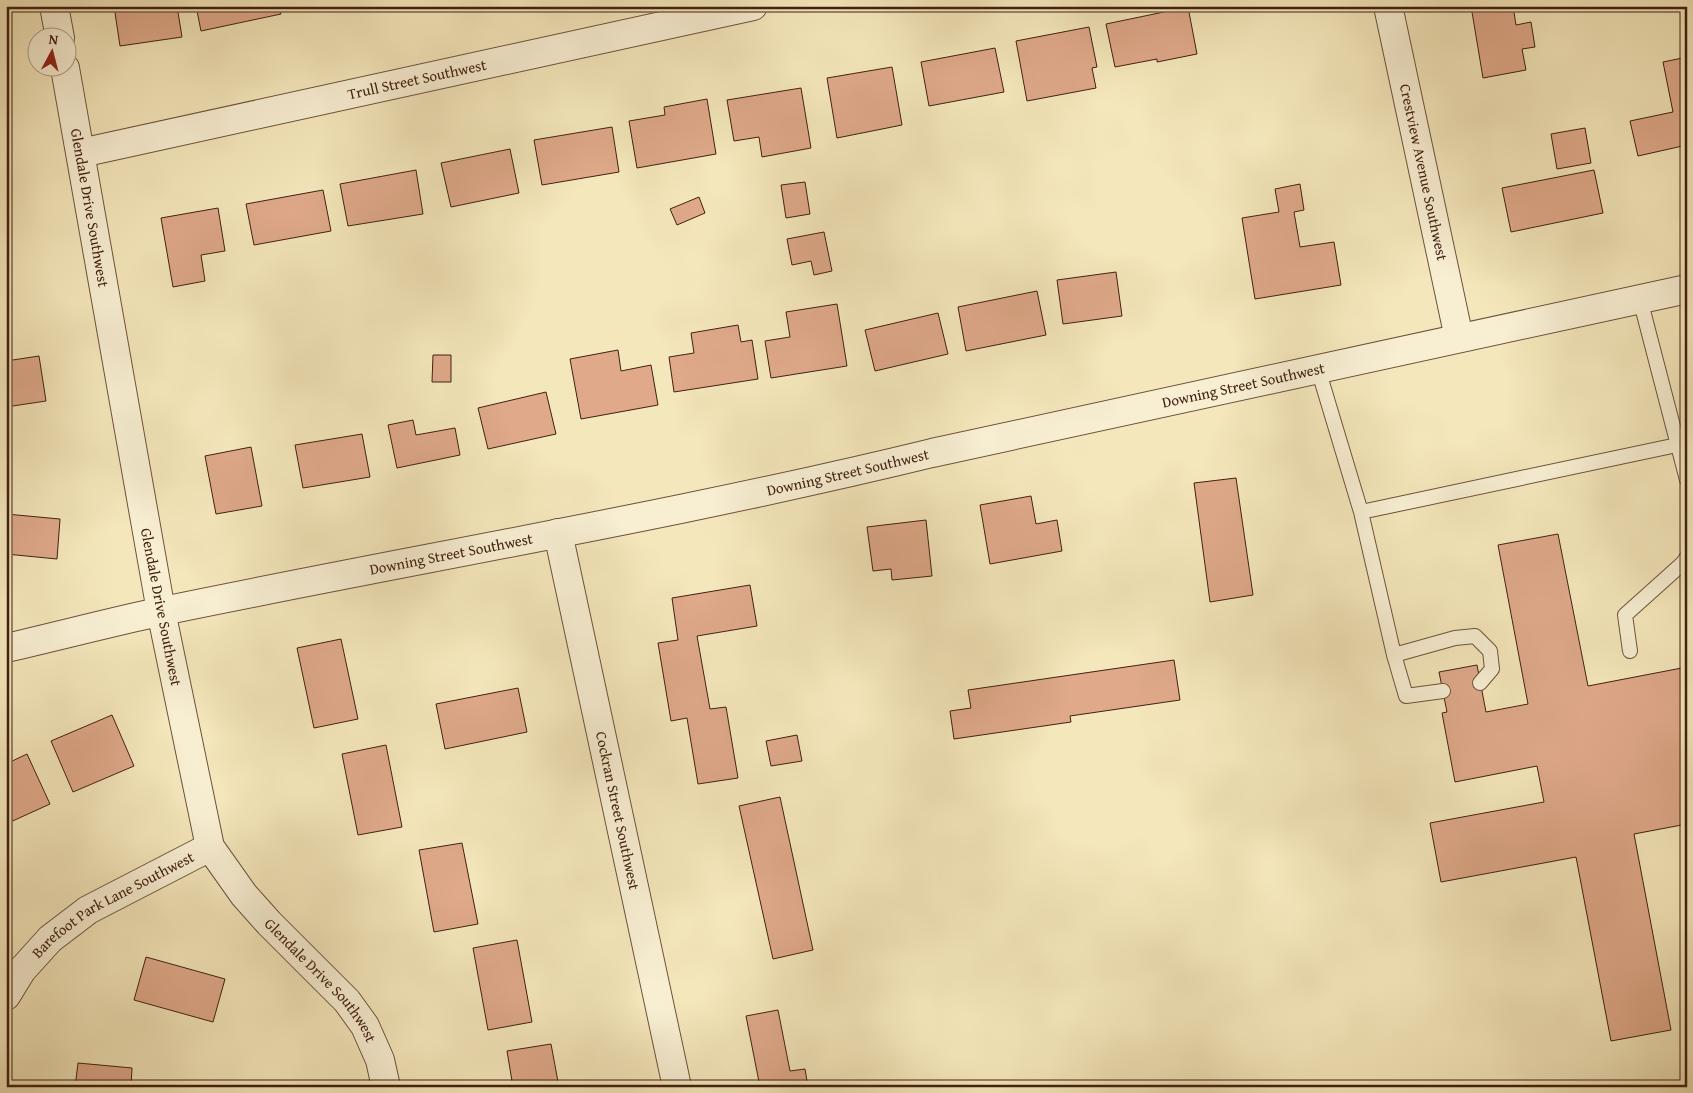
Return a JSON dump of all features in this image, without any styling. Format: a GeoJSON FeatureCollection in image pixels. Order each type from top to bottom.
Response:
{"type":"FeatureCollection","features":[{"type":"Feature","properties":{"kind":"street"},"geometry":{"type":"LineString","coordinates":[[54,6],[58,28]]}},
{"type":"Feature","properties":{"kind":"street","name":"Trull Street Southwest"},"geometry":{"type":"LineString","coordinates":[[81,153],[753,6]]}},
{"type":"Feature","properties":{"kind":"street","name":"Crestview Avenue Southwest"},"geometry":{"type":"LineString","coordinates":[[1388,6],[1460,338]]}},
{"type":"Feature","properties":{"kind":"street","name":"Glendale Drive Southwest"},"geometry":{"type":"LineString","coordinates":[[67,78],[161,611],[210,847],[244,895],[268,923],[347,1001],[365,1026],[380,1060],[386,1087]]}},
{"type":"Feature","properties":{"kind":"street","name":"Downing Street Southwest"},"geometry":{"type":"LineString","coordinates":[[6,648],[161,611],[845,474],[932,453],[1687,289]]}},
{"type":"Feature","properties":{"kind":"street","name":"Cockran Street Southwest"},"geometry":{"type":"LineString","coordinates":[[558,533],[677,1087]]}},
{"type":"Feature","properties":{"kind":"street","name":"Barefoot Park Lane Southwest"},"geometry":{"type":"LineString","coordinates":[[6,996],[22,970],[50,939],[88,910],[210,847]]}},
{"type":"Feature","properties":{"kind":"lane"},"geometry":{"type":"LineString","coordinates":[[1640,299],[1687,480]]}},
{"type":"Feature","properties":{"kind":"lane"},"geometry":{"type":"LineString","coordinates":[[1318,369],[1360,512],[1394,655],[1406,696],[1443,691]]}},
{"type":"Feature","properties":{"kind":"lane"},"geometry":{"type":"LineString","coordinates":[[1360,512],[1678,445]]}},
{"type":"Feature","properties":{"kind":"lane"},"geometry":{"type":"LineString","coordinates":[[1630,651],[1625,615],[1683,563],[1687,557]]}},
{"type":"Feature","properties":{"kind":"lane"},"geometry":{"type":"LineString","coordinates":[[1394,655],[1455,638],[1475,636],[1490,652],[1492,669],[1480,683]]}},
{"type":"Feature","properties":{"kind":"building"},"geometry":{"type":"Polygon","coordinates":[[[114,6],[177,6],[182,37],[120,46],[114,6]]]}},
{"type":"Feature","properties":{"kind":"building"},"geometry":{"type":"Polygon","coordinates":[[[196,6],[279,6],[281,14],[201,31],[196,6]]]}},
{"type":"Feature","properties":{"kind":"building"},"geometry":{"type":"Polygon","coordinates":[[[1471,6],[1513,6],[1516,25],[1531,22],[1535,47],[1522,49],[1526,70],[1483,78],[1471,6]]]}},
{"type":"Feature","properties":{"kind":"building"},"geometry":{"type":"Polygon","coordinates":[[[1188,7],[1197,54],[1157,62],[1157,59],[1115,67],[1106,24],[1188,7]]]}},
{"type":"Feature","properties":{"kind":"building"},"geometry":{"type":"Polygon","coordinates":[[[1089,27],[1097,67],[1092,68],[1096,88],[1027,101],[1016,41],[1089,27]]]}},
{"type":"Feature","properties":{"kind":"building"},"geometry":{"type":"Polygon","coordinates":[[[995,48],[1004,92],[929,106],[921,62],[995,48]]]}},
{"type":"Feature","properties":{"kind":"building"},"geometry":{"type":"Polygon","coordinates":[[[1687,57],[1687,145],[1638,156],[1630,121],[1673,112],[1663,62],[1687,57]]]}},
{"type":"Feature","properties":{"kind":"building"},"geometry":{"type":"Polygon","coordinates":[[[892,67],[902,125],[837,138],[827,78],[892,67]]]}},
{"type":"Feature","properties":{"kind":"building"},"geometry":{"type":"Polygon","coordinates":[[[801,88],[811,148],[762,157],[759,137],[734,141],[727,100],[801,88]]]}},
{"type":"Feature","properties":{"kind":"building"},"geometry":{"type":"Polygon","coordinates":[[[707,99],[716,154],[637,168],[629,121],[665,115],[664,107],[707,99]]]}},
{"type":"Feature","properties":{"kind":"building"},"geometry":{"type":"Polygon","coordinates":[[[612,127],[619,172],[542,185],[534,140],[612,127]]]}},
{"type":"Feature","properties":{"kind":"building"},"geometry":{"type":"Polygon","coordinates":[[[1585,128],[1591,163],[1557,169],[1551,134],[1585,128]]]}},
{"type":"Feature","properties":{"kind":"building"},"geometry":{"type":"Polygon","coordinates":[[[510,149],[519,193],[451,207],[441,163],[510,149]]]}},
{"type":"Feature","properties":{"kind":"building"},"geometry":{"type":"Polygon","coordinates":[[[416,170],[423,214],[348,226],[340,184],[416,170]]]}},
{"type":"Feature","properties":{"kind":"building"},"geometry":{"type":"Polygon","coordinates":[[[1594,170],[1603,213],[1511,232],[1502,188],[1594,170]]]}},
{"type":"Feature","properties":{"kind":"building"},"geometry":{"type":"Polygon","coordinates":[[[805,182],[810,214],[786,218],[781,185],[805,182]]]}},
{"type":"Feature","properties":{"kind":"building"},"geometry":{"type":"Polygon","coordinates":[[[1300,184],[1304,210],[1294,212],[1300,247],[1334,242],[1341,285],[1255,299],[1242,218],[1279,212],[1275,189],[1300,184]]]}},
{"type":"Feature","properties":{"kind":"building"},"geometry":{"type":"Polygon","coordinates":[[[323,190],[331,231],[254,245],[246,204],[323,190]]]}},
{"type":"Feature","properties":{"kind":"building"},"geometry":{"type":"Polygon","coordinates":[[[699,197],[705,213],[677,225],[670,209],[699,197]]]}},
{"type":"Feature","properties":{"kind":"building"},"geometry":{"type":"Polygon","coordinates":[[[218,208],[225,251],[201,255],[205,281],[173,287],[161,218],[218,208]]]}},
{"type":"Feature","properties":{"kind":"building"},"geometry":{"type":"Polygon","coordinates":[[[824,232],[832,271],[814,275],[811,261],[792,265],[787,239],[824,232]]]}},
{"type":"Feature","properties":{"kind":"building"},"geometry":{"type":"Polygon","coordinates":[[[1116,272],[1122,316],[1063,324],[1057,280],[1116,272]]]}},
{"type":"Feature","properties":{"kind":"building"},"geometry":{"type":"Polygon","coordinates":[[[1037,291],[1046,335],[966,351],[958,307],[1037,291]]]}},
{"type":"Feature","properties":{"kind":"building"},"geometry":{"type":"Polygon","coordinates":[[[837,304],[847,366],[771,378],[765,341],[790,337],[786,312],[837,304]]]}},
{"type":"Feature","properties":{"kind":"building"},"geometry":{"type":"Polygon","coordinates":[[[938,313],[948,354],[875,371],[865,330],[938,313]]]}},
{"type":"Feature","properties":{"kind":"building"},"geometry":{"type":"Polygon","coordinates":[[[738,325],[741,342],[752,340],[758,379],[674,392],[669,357],[694,353],[691,333],[738,325]]]}},
{"type":"Feature","properties":{"kind":"building"},"geometry":{"type":"Polygon","coordinates":[[[618,350],[621,371],[651,365],[658,405],[581,419],[570,359],[618,350]]]}},
{"type":"Feature","properties":{"kind":"building"},"geometry":{"type":"Polygon","coordinates":[[[433,355],[451,355],[451,382],[432,382],[433,355]]]}},
{"type":"Feature","properties":{"kind":"building"},"geometry":{"type":"Polygon","coordinates":[[[39,356],[46,401],[6,407],[6,361],[39,356]]]}},
{"type":"Feature","properties":{"kind":"building"},"geometry":{"type":"Polygon","coordinates":[[[546,392],[556,434],[488,449],[478,408],[546,392]]]}},
{"type":"Feature","properties":{"kind":"building"},"geometry":{"type":"Polygon","coordinates":[[[413,420],[416,435],[455,428],[460,455],[397,468],[388,425],[413,420]]]}},
{"type":"Feature","properties":{"kind":"building"},"geometry":{"type":"Polygon","coordinates":[[[362,434],[370,477],[303,488],[295,445],[362,434]]]}},
{"type":"Feature","properties":{"kind":"building"},"geometry":{"type":"Polygon","coordinates":[[[251,447],[262,506],[216,514],[205,456],[251,447]]]}},
{"type":"Feature","properties":{"kind":"building"},"geometry":{"type":"Polygon","coordinates":[[[1236,478],[1253,595],[1210,602],[1194,483],[1236,478]]]}},
{"type":"Feature","properties":{"kind":"building"},"geometry":{"type":"Polygon","coordinates":[[[1031,496],[1036,524],[1057,520],[1062,551],[990,564],[980,505],[1031,496]]]}},
{"type":"Feature","properties":{"kind":"building"},"geometry":{"type":"Polygon","coordinates":[[[6,514],[60,519],[57,559],[6,554],[6,514]]]}},
{"type":"Feature","properties":{"kind":"building"},"geometry":{"type":"Polygon","coordinates":[[[926,520],[932,576],[892,580],[891,569],[873,571],[867,527],[926,520]]]}},
{"type":"Feature","properties":{"kind":"building"},"geometry":{"type":"Polygon","coordinates":[[[1558,534],[1588,686],[1687,667],[1687,824],[1634,834],[1671,1030],[1611,1041],[1576,857],[1441,882],[1430,823],[1544,802],[1537,766],[1455,782],[1442,713],[1447,712],[1439,672],[1477,665],[1486,712],[1528,704],[1498,545],[1558,534]]]}},
{"type":"Feature","properties":{"kind":"building"},"geometry":{"type":"Polygon","coordinates":[[[750,585],[757,626],[697,636],[710,709],[726,707],[738,778],[698,784],[687,718],[671,721],[658,643],[678,640],[672,598],[750,585]]]}},
{"type":"Feature","properties":{"kind":"building"},"geometry":{"type":"Polygon","coordinates":[[[341,639],[358,719],[314,728],[297,648],[341,639]]]}},
{"type":"Feature","properties":{"kind":"building"},"geometry":{"type":"Polygon","coordinates":[[[1174,660],[1180,700],[1070,716],[1071,722],[954,739],[950,711],[971,708],[968,690],[1174,660]]]}},
{"type":"Feature","properties":{"kind":"building"},"geometry":{"type":"Polygon","coordinates":[[[518,688],[527,732],[445,749],[436,704],[518,688]]]}},
{"type":"Feature","properties":{"kind":"building"},"geometry":{"type":"Polygon","coordinates":[[[112,715],[134,766],[73,792],[51,741],[112,715]]]}},
{"type":"Feature","properties":{"kind":"building"},"geometry":{"type":"Polygon","coordinates":[[[797,735],[802,761],[771,766],[766,741],[797,735]]]}},
{"type":"Feature","properties":{"kind":"building"},"geometry":{"type":"Polygon","coordinates":[[[386,745],[402,827],[358,835],[342,754],[386,745]]]}},
{"type":"Feature","properties":{"kind":"building"},"geometry":{"type":"Polygon","coordinates":[[[27,754],[50,804],[6,824],[6,764],[27,754]]]}},
{"type":"Feature","properties":{"kind":"building"},"geometry":{"type":"Polygon","coordinates":[[[780,797],[813,950],[773,959],[739,806],[780,797]]]}},
{"type":"Feature","properties":{"kind":"building"},"geometry":{"type":"Polygon","coordinates":[[[462,843],[478,924],[434,932],[419,850],[462,843]]]}},
{"type":"Feature","properties":{"kind":"building"},"geometry":{"type":"Polygon","coordinates":[[[517,940],[532,1022],[488,1030],[473,948],[517,940]]]}},
{"type":"Feature","properties":{"kind":"building"},"geometry":{"type":"Polygon","coordinates":[[[146,957],[225,979],[213,1022],[134,1000],[146,957]]]}},
{"type":"Feature","properties":{"kind":"building"},"geometry":{"type":"Polygon","coordinates":[[[778,1010],[790,1071],[805,1069],[808,1087],[760,1087],[746,1016],[778,1010]]]}},
{"type":"Feature","properties":{"kind":"building"},"geometry":{"type":"Polygon","coordinates":[[[551,1044],[559,1087],[513,1087],[507,1051],[551,1044]]]}},
{"type":"Feature","properties":{"kind":"building"},"geometry":{"type":"Polygon","coordinates":[[[78,1063],[132,1068],[131,1087],[75,1087],[78,1063]]]}}]}
